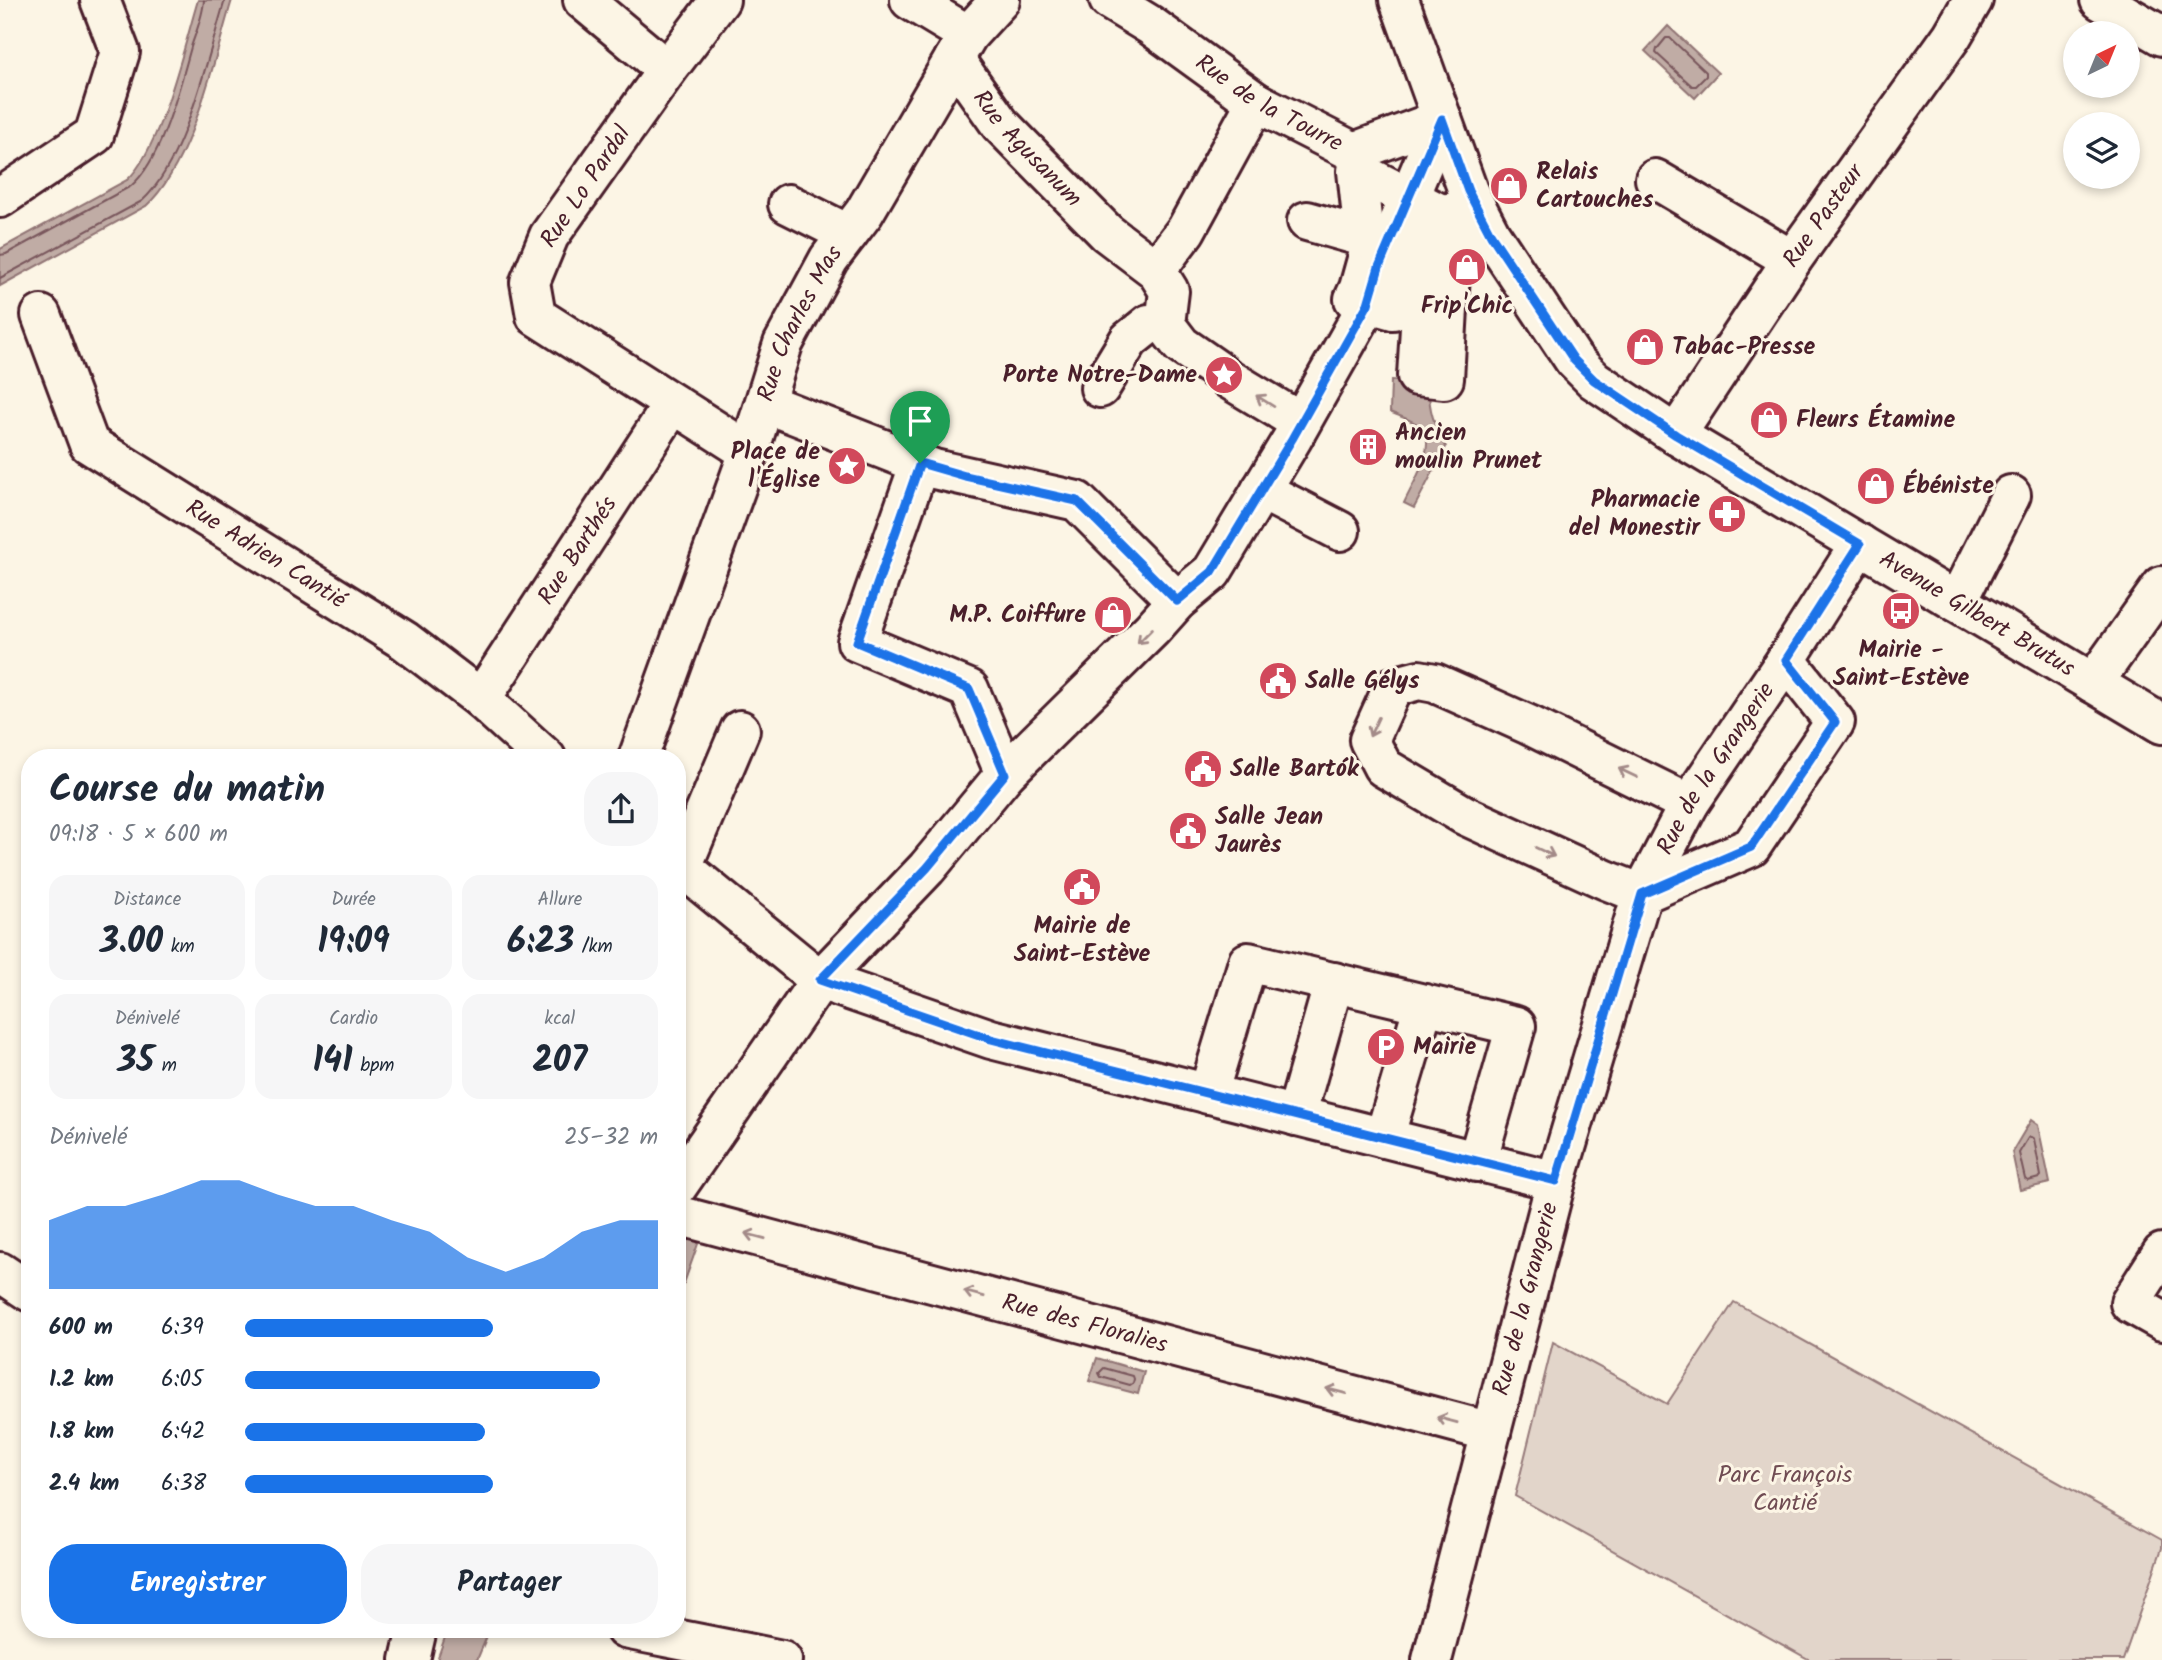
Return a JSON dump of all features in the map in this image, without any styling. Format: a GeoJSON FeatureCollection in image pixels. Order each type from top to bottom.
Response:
{"type":"FeatureCollection","features":[{"type":"Feature","properties":{"kind":"street"},"geometry":{"type":"LineString","coordinates":[[0,198],[94,135],[120,52],[100,0]]}},
{"type":"Feature","properties":{"kind":"street"},"geometry":{"type":"LineString","coordinates":[[583,0],[667,70]]}},
{"type":"Feature","properties":{"kind":"street","name":"Rue Lo Pardal"},"geometry":{"type":"LineString","coordinates":[[720,0],[549,236],[530,282],[536,316],[749,452]]}},
{"type":"Feature","properties":{"kind":"street"},"geometry":{"type":"LineString","coordinates":[[910,0],[961,47],[1000,0]]}},
{"type":"Feature","properties":{"kind":"street","name":"Rue de la Tourre"},"geometry":{"type":"LineString","coordinates":[[1109,0],[1150,25],[1256,102],[1354,152],[1442,119]]}},
{"type":"Feature","properties":{"kind":"street","name":"Avenue Gilbert Brutus"},"geometry":{"type":"LineString","coordinates":[[1399,0],[1468,191],[1491,235],[1574,360],[1594,380],[1676,435],[2162,724]]}},
{"type":"Feature","properties":{"kind":"street","name":"Rue Pasteur"},"geometry":{"type":"LineString","coordinates":[[1676,435],[1792,260],[1952,36],[1973,0]]}},
{"type":"Feature","properties":{"kind":"street"},"geometry":{"type":"LineString","coordinates":[[2099,0],[2162,36]]}},
{"type":"Feature","properties":{"kind":"street","name":"Rue Agusanum"},"geometry":{"type":"LineString","coordinates":[[961,47],[1000,124],[1107,233],[1156,270]]}},
{"type":"Feature","properties":{"kind":"street","name":"Rue Charles Mas"},"geometry":{"type":"LineString","coordinates":[[641,749],[749,452],[783,344],[829,258],[864,213],[961,47]]}},
{"type":"Feature","properties":{"kind":"street"},"geometry":{"type":"LineString","coordinates":[[1256,102],[1186,230],[1156,270],[1169,291],[1165,324],[1181,345],[1296,431]]}},
{"type":"Feature","properties":{"kind":"street"},"geometry":{"type":"LineString","coordinates":[[1377,241],[1408,196],[1442,119]]}},
{"type":"Feature","properties":{"kind":"street"},"geometry":{"type":"LineString","coordinates":[[686,1174],[820,980],[927,868],[1005,774],[1177,601],[1212,572],[1368,304],[1379,267],[1377,241],[1357,171],[1441,214],[1454,212],[1468,234],[1451,255],[1444,379],[1417,376],[1426,233],[1401,230],[1393,310],[1368,304]]}},
{"type":"Feature","properties":{"kind":"street"},"geometry":{"type":"LineString","coordinates":[[1655,178],[1792,260]]}},
{"type":"Feature","properties":{"kind":"street"},"geometry":{"type":"LineString","coordinates":[[788,204],[848,234]]}},
{"type":"Feature","properties":{"kind":"street"},"geometry":{"type":"LineString","coordinates":[[1307,221],[1377,241]]}},
{"type":"Feature","properties":{"kind":"street","name":"Rue Adrien Cantié"},"geometry":{"type":"LineString","coordinates":[[41,315],[89,444],[405,641],[481,699],[536,749]]}},
{"type":"Feature","properties":{"kind":"street"},"geometry":{"type":"LineString","coordinates":[[1100,388],[1129,340],[1149,324],[1165,324]]}},
{"type":"Feature","properties":{"kind":"street"},"geometry":{"type":"LineString","coordinates":[[765,403],[927,466],[1077,501],[1177,601]]}},
{"type":"Feature","properties":{"kind":"street","name":"Rue Barthés"},"geometry":{"type":"LineString","coordinates":[[481,699],[673,404]]}},
{"type":"Feature","properties":{"kind":"street"},"geometry":{"type":"LineString","coordinates":[[927,466],[857,642],[969,689],[1005,774]]}},
{"type":"Feature","properties":{"kind":"street"},"geometry":{"type":"LineString","coordinates":[[1261,490],[1340,531]]}},
{"type":"Feature","properties":{"kind":"street"},"geometry":{"type":"LineString","coordinates":[[1957,602],[2011,495]]}},
{"type":"Feature","properties":{"kind":"street","name":"Rue de la Grangerie"},"geometry":{"type":"LineString","coordinates":[[1432,1660],[1556,1181],[1642,894],[1689,804],[1860,544]]}},
{"type":"Feature","properties":{"kind":"street"},"geometry":{"type":"LineString","coordinates":[[2093,683],[2162,586]]}},
{"type":"Feature","properties":{"kind":"street"},"geometry":{"type":"LineString","coordinates":[[1689,804],[1529,725],[1435,683],[1419,680],[1393,687],[1369,740],[1382,767],[1464,815],[1642,894],[1751,847],[1835,722],[1786,660]]}},
{"type":"Feature","properties":{"kind":"street"},"geometry":{"type":"LineString","coordinates":[[686,852],[740,730]]}},
{"type":"Feature","properties":{"kind":"street"},"geometry":{"type":"LineString","coordinates":[[686,870],[820,980],[991,1039],[1556,1181]]}},
{"type":"Feature","properties":{"kind":"street"},"geometry":{"type":"LineString","coordinates":[[1208,1094],[1248,962],[1516,1026],[1477,1161]]}},
{"type":"Feature","properties":{"kind":"street"},"geometry":{"type":"LineString","coordinates":[[1296,1116],[1334,982]]}},
{"type":"Feature","properties":{"kind":"street"},"geometry":{"type":"LineString","coordinates":[[1384,1138],[1424,1004]]}},
{"type":"Feature","properties":{"kind":"street","name":"Rue des Floralies"},"geometry":{"type":"LineString","coordinates":[[686,1217],[1491,1432]]}},
{"type":"Feature","properties":{"kind":"street"},"geometry":{"type":"LineString","coordinates":[[2162,1253],[2130,1303],[2162,1321]]}},
{"type":"Feature","properties":{"kind":"street"},"geometry":{"type":"LineString","coordinates":[[0,1272],[21,1286]]}},
{"type":"Feature","properties":{"kind":"street"},"geometry":{"type":"LineString","coordinates":[[410,1660],[415,1638]]}},
{"type":"Feature","properties":{"kind":"street"},"geometry":{"type":"LineString","coordinates":[[655,1638],[704,1653],[782,1660]]}},
{"type":"Feature","properties":{"kind":"green space","name":"Parc François Cantié"},"geometry":{"type":"Polygon","coordinates":[[[1734,1302],[2162,1540],[2162,1548],[2123,1660],[1810,1660],[1515,1496],[1553,1342],[1667,1404],[1734,1302]]]}},
{"type":"Feature","properties":{"kind":"water"},"geometry":{"type":"Polygon","coordinates":[[[198,0],[232,0],[200,110],[176,165],[162,188],[146,206],[0,286],[0,249],[127,180],[139,165],[161,122],[198,0]]]}},
{"type":"Feature","properties":{"kind":"water"},"geometry":{"type":"Polygon","coordinates":[[[1668,26],[1718,73],[1695,98],[1645,51],[1668,26]]]}},
{"type":"Feature","properties":{"kind":"water"},"geometry":{"type":"Polygon","coordinates":[[[1391,380],[1429,384],[1433,417],[1446,447],[1414,508],[1404,503],[1418,475],[1427,442],[1420,426],[1390,412],[1391,380]]]}},
{"type":"Feature","properties":{"kind":"water"},"geometry":{"type":"Polygon","coordinates":[[[2031,1120],[2038,1125],[2050,1183],[2020,1190],[2012,1152],[2031,1120]]]}},
{"type":"Feature","properties":{"kind":"water"},"geometry":{"type":"Polygon","coordinates":[[[686,1239],[699,1241],[686,1278],[686,1239]]]}},
{"type":"Feature","properties":{"kind":"water"},"geometry":{"type":"Polygon","coordinates":[[[1097,1358],[1144,1372],[1138,1394],[1089,1381],[1097,1358]]]}},
{"type":"Feature","properties":{"kind":"water"},"geometry":{"type":"Polygon","coordinates":[[[445,1638],[486,1638],[477,1660],[437,1660],[445,1638]]]}},
{"type":"Feature","properties":{"kind":"place","name":"Relais Cartouches"},"geometry":{"type":"Point","coordinates":[1509,186]}},
{"type":"Feature","properties":{"kind":"place","name":"Frip'Chic"},"geometry":{"type":"Point","coordinates":[1467,267]}},
{"type":"Feature","properties":{"kind":"place","name":"Tabac-Presse"},"geometry":{"type":"Point","coordinates":[1645,347]}},
{"type":"Feature","properties":{"kind":"place","name":"Porte Notre-Dame"},"geometry":{"type":"Point","coordinates":[1224,375]}},
{"type":"Feature","properties":{"kind":"place","name":"Fleurs Étamine"},"geometry":{"type":"Point","coordinates":[1769,420]}},
{"type":"Feature","properties":{"kind":"place","name":"Ancien moulin Prunet"},"geometry":{"type":"Point","coordinates":[1368,447]}},
{"type":"Feature","properties":{"kind":"place","name":"Place de l'Église"},"geometry":{"type":"Point","coordinates":[847,466]}},
{"type":"Feature","properties":{"kind":"place","name":"Ébéniste"},"geometry":{"type":"Point","coordinates":[1876,486]}},
{"type":"Feature","properties":{"kind":"place","name":"Pharmacie del Monestir"},"geometry":{"type":"Point","coordinates":[1727,514]}},
{"type":"Feature","properties":{"kind":"place","name":"Mairie - Saint-Estève"},"geometry":{"type":"Point","coordinates":[1901,611]}},
{"type":"Feature","properties":{"kind":"place","name":"M.P. Coiffure"},"geometry":{"type":"Point","coordinates":[1113,615]}},
{"type":"Feature","properties":{"kind":"place","name":"Salle Gélys"},"geometry":{"type":"Point","coordinates":[1278,681]}},
{"type":"Feature","properties":{"kind":"place","name":"Salle Bartók"},"geometry":{"type":"Point","coordinates":[1203,769]}},
{"type":"Feature","properties":{"kind":"place","name":"Salle Jean Jaurès"},"geometry":{"type":"Point","coordinates":[1188,831]}},
{"type":"Feature","properties":{"kind":"place","name":"Mairie de Saint-Estève"},"geometry":{"type":"Point","coordinates":[1082,887]}},
{"type":"Feature","properties":{"kind":"place","name":"Mairie"},"geometry":{"type":"Point","coordinates":[1386,1047]}},
{"type":"Feature","properties":{"kind":"route"},"geometry":{"type":"LineString","coordinates":[[1442,119],[1468,191],[1491,235],[1574,360],[1594,380],[1676,435],[1860,544],[1786,660],[1835,722],[1751,847],[1642,894],[1556,1181],[991,1039],[820,980],[927,868],[1005,774],[969,689],[857,642],[920,463],[934,469],[1077,501],[1177,601],[1212,572],[1292,439],[1368,304],[1379,267],[1442,119]]}}]}
